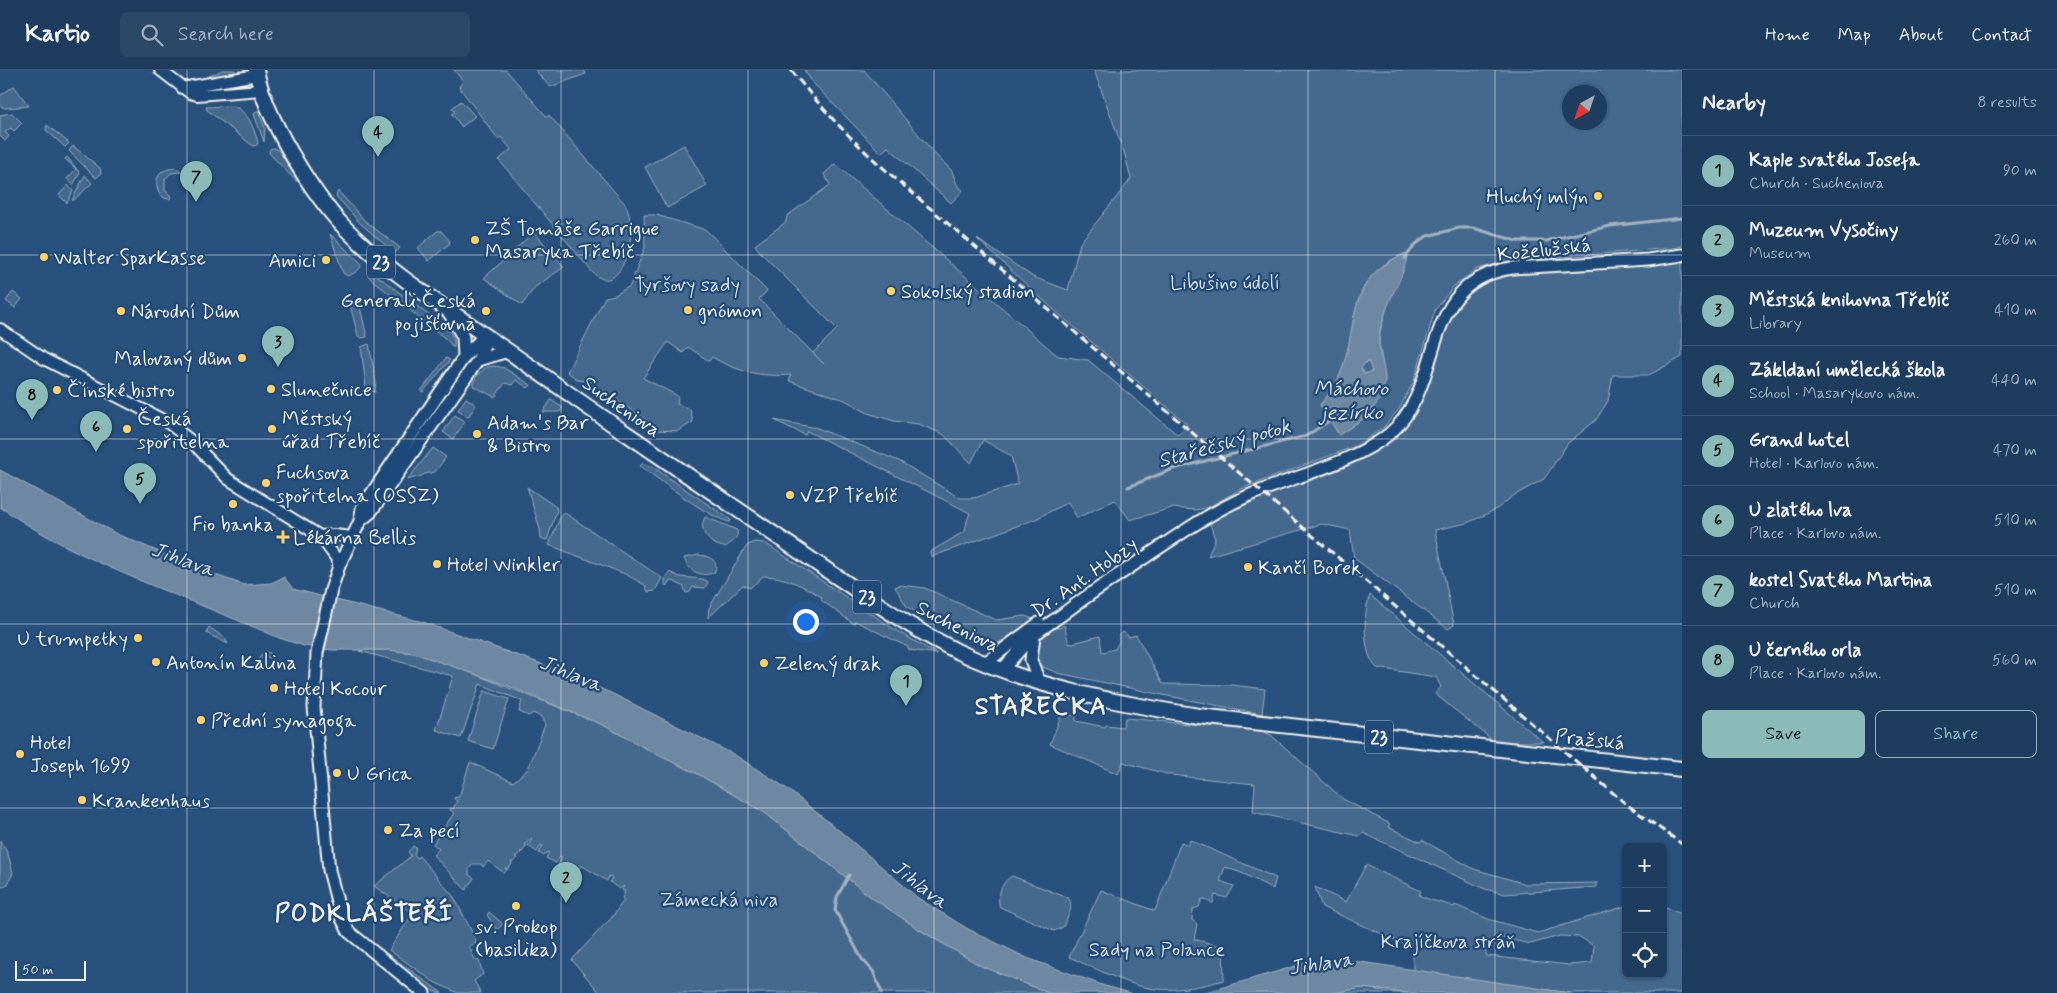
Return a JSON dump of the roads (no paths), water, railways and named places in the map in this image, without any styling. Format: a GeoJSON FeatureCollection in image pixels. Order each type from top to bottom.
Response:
{"type":"FeatureCollection","features":[{"type":"Feature","properties":{"kind":"main road","name":"23"},"geometry":{"type":"LineString","coordinates":[[256,72],[265,103],[324,204],[370,252],[412,286],[486,335]]}},
{"type":"Feature","properties":{"kind":"main road","name":"Koželužská"},"geometry":{"type":"LineString","coordinates":[[1195,524],[1245,497],[1362,451],[1389,434],[1406,416],[1417,397],[1446,312],[1462,292],[1482,277],[1496,271],[1512,268],[1648,260],[1682,255]]}},
{"type":"Feature","properties":{"kind":"main road"},"geometry":{"type":"LineString","coordinates":[[448,310],[463,337],[464,357]]}},
{"type":"Feature","properties":{"kind":"main road"},"geometry":{"type":"LineString","coordinates":[[424,993],[357,939],[344,925],[332,882],[327,845],[314,707],[316,672],[321,630],[330,593],[339,566],[360,521],[362,508],[464,357],[486,335]]}},
{"type":"Feature","properties":{"kind":"main road"},"geometry":{"type":"LineString","coordinates":[[360,521],[370,513],[478,360],[486,335]]}},
{"type":"Feature","properties":{"kind":"main road","name":"Sucheniova"},"geometry":{"type":"LineString","coordinates":[[486,335],[746,516],[916,630],[1002,670],[1039,682],[1131,705],[1199,716],[1493,749]]}},
{"type":"Feature","properties":{"kind":"main road"},"geometry":{"type":"LineString","coordinates":[[478,360],[508,351]]}},
{"type":"Feature","properties":{"kind":"main road","name":"Dr. Ant. Hobzy"},"geometry":{"type":"LineString","coordinates":[[1002,670],[1034,635],[1092,592],[1195,524]]}},
{"type":"Feature","properties":{"kind":"main road"},"geometry":{"type":"LineString","coordinates":[[986,663],[1071,599],[1092,592]]}},
{"type":"Feature","properties":{"kind":"main road"},"geometry":{"type":"LineString","coordinates":[[1034,635],[1031,660],[1039,682]]}},
{"type":"Feature","properties":{"kind":"main road","name":"Pražská"},"geometry":{"type":"LineString","coordinates":[[1493,749],[1682,769]]}},
{"type":"Feature","properties":{"kind":"street"},"geometry":{"type":"LineString","coordinates":[[160,70],[182,88],[197,95],[262,90]]}},
{"type":"Feature","properties":{"kind":"street"},"geometry":{"type":"LineString","coordinates":[[182,88],[256,72]]}},
{"type":"Feature","properties":{"kind":"street"},"geometry":{"type":"LineString","coordinates":[[0,328],[44,359],[167,422],[190,440],[228,479],[320,536],[336,558],[339,566]]}},
{"type":"Feature","properties":{"kind":"street"},"geometry":{"type":"LineString","coordinates":[[320,536],[335,534],[352,536]]}},
{"type":"Feature","properties":{"kind":"water","name":"Máchovo jezírko"},"geometry":{"type":"Polygon","coordinates":[[[1407,253],[1404,270],[1386,309],[1379,333],[1385,377],[1384,387],[1381,396],[1370,412],[1339,435],[1320,405],[1335,385],[1341,372],[1363,289],[1373,275],[1387,263],[1407,253]],[[1366,362],[1361,368],[1364,374],[1372,372],[1369,362],[1366,362]]]}},
{"type":"Feature","properties":{"kind":"water"},"geometry":{"type":"Polygon","coordinates":[[[0,470],[117,534],[204,571],[244,585],[271,583],[284,577],[293,589],[423,622],[539,663],[611,693],[735,755],[786,788],[918,898],[968,929],[1027,958],[1105,986],[1131,993],[1049,993],[981,966],[920,930],[871,897],[765,813],[698,774],[603,725],[506,685],[414,653],[389,650],[332,650],[304,646],[279,638],[101,563],[33,528],[0,507],[0,470]]]}},
{"type":"Feature","properties":{"kind":"water","name":"Jihlava"},"geometry":{"type":"Polygon","coordinates":[[[1354,961],[1570,993],[1408,993],[1361,988],[1333,993],[1198,993],[1310,962],[1354,961]]]}},
{"type":"Feature","properties":{"kind":"waterway","name":"Stařečský potok"},"geometry":{"type":"LineString","coordinates":[[1405,258],[1416,244],[1427,236],[1459,228],[1473,228],[1517,241],[1546,241],[1610,226],[1682,218]]}},
{"type":"Feature","properties":{"kind":"waterway","name":"Stařečský potok"},"geometry":{"type":"LineString","coordinates":[[1128,487],[1173,469],[1306,436],[1332,419]]}},
{"type":"Feature","properties":{"kind":"waterway"},"geometry":{"type":"LineString","coordinates":[[849,875],[837,897],[835,910],[862,959],[873,971],[882,993]]}},
{"type":"Feature","properties":{"kind":"railway"},"geometry":{"type":"LineString","coordinates":[[791,70],[837,124],[889,173],[1626,804],[1682,844]]}},
{"type":"Feature","properties":{"kind":"place","name":"Zákldaní umělecká škola"},"geometry":{"type":"Point","coordinates":[378,157]}},
{"type":"Feature","properties":{"kind":"place","name":"Hluchý mlýn"},"geometry":{"type":"Point","coordinates":[1598,196]}},
{"type":"Feature","properties":{"kind":"place","name":"kostel Svatého Martina"},"geometry":{"type":"Point","coordinates":[196,202]}},
{"type":"Feature","properties":{"kind":"place","name":"ZŠ Tomáše Garrigue Masaryka Třebíč"},"geometry":{"type":"Point","coordinates":[475,240]}},
{"type":"Feature","properties":{"kind":"place","name":"Walter SparKasse"},"geometry":{"type":"Point","coordinates":[44,257]}},
{"type":"Feature","properties":{"kind":"place","name":"Amici"},"geometry":{"type":"Point","coordinates":[326,260]}},
{"type":"Feature","properties":{"kind":"place","name":"Sokolský stadion"},"geometry":{"type":"Point","coordinates":[891,291]}},
{"type":"Feature","properties":{"kind":"place","name":"gnómon"},"geometry":{"type":"Point","coordinates":[688,310]}},
{"type":"Feature","properties":{"kind":"place","name":"Národní Dům"},"geometry":{"type":"Point","coordinates":[121,311]}},
{"type":"Feature","properties":{"kind":"place","name":"Generali Česká pojišťovna"},"geometry":{"type":"Point","coordinates":[486,311]}},
{"type":"Feature","properties":{"kind":"place","name":"Malovaný dům"},"geometry":{"type":"Point","coordinates":[242,358]}},
{"type":"Feature","properties":{"kind":"place","name":"Městská knihovna Třebíč"},"geometry":{"type":"Point","coordinates":[278,367]}},
{"type":"Feature","properties":{"kind":"place","name":"Slunečnice"},"geometry":{"type":"Point","coordinates":[271,389]}},
{"type":"Feature","properties":{"kind":"place","name":"Čínské bistro"},"geometry":{"type":"Point","coordinates":[57,390]}},
{"type":"Feature","properties":{"kind":"place","name":"U černého orla"},"geometry":{"type":"Point","coordinates":[32,420]}},
{"type":"Feature","properties":{"kind":"place","name":"Česká spořitelna"},"geometry":{"type":"Point","coordinates":[127,429]}},
{"type":"Feature","properties":{"kind":"place","name":"Městský úřad Třebíč"},"geometry":{"type":"Point","coordinates":[272,429]}},
{"type":"Feature","properties":{"kind":"place","name":"Adam's Bar & Bistro"},"geometry":{"type":"Point","coordinates":[477,434]}},
{"type":"Feature","properties":{"kind":"place","name":"U zlatého lva"},"geometry":{"type":"Point","coordinates":[96,452]}},
{"type":"Feature","properties":{"kind":"place","name":"Fuchsova spořitelna (OSSZ)"},"geometry":{"type":"Point","coordinates":[266,483]}},
{"type":"Feature","properties":{"kind":"place","name":"VZP Třebíč"},"geometry":{"type":"Point","coordinates":[790,495]}},
{"type":"Feature","properties":{"kind":"place","name":"Grand hotel"},"geometry":{"type":"Point","coordinates":[140,504]}},
{"type":"Feature","properties":{"kind":"place","name":"Fio banka"},"geometry":{"type":"Point","coordinates":[233,504]}},
{"type":"Feature","properties":{"kind":"place","name":"Lékárna Bellis"},"geometry":{"type":"Point","coordinates":[283,537]}},
{"type":"Feature","properties":{"kind":"place","name":"Hotel Winkler"},"geometry":{"type":"Point","coordinates":[437,564]}},
{"type":"Feature","properties":{"kind":"place","name":"Kančí Borek"},"geometry":{"type":"Point","coordinates":[1248,567]}},
{"type":"Feature","properties":{"kind":"place","name":"U trumpetky"},"geometry":{"type":"Point","coordinates":[138,638]}},
{"type":"Feature","properties":{"kind":"place","name":"Antonín Kalina"},"geometry":{"type":"Point","coordinates":[156,662]}},
{"type":"Feature","properties":{"kind":"place","name":"Zelený drak"},"geometry":{"type":"Point","coordinates":[764,663]}},
{"type":"Feature","properties":{"kind":"place","name":"Hotel Kocour"},"geometry":{"type":"Point","coordinates":[274,688]}},
{"type":"Feature","properties":{"kind":"place","name":"Kaple svatého Josefa"},"geometry":{"type":"Point","coordinates":[906,706]}},
{"type":"Feature","properties":{"kind":"place","name":"Přední synagoga"},"geometry":{"type":"Point","coordinates":[201,720]}},
{"type":"Feature","properties":{"kind":"place","name":"Hotel Joseph 1699"},"geometry":{"type":"Point","coordinates":[20,754]}},
{"type":"Feature","properties":{"kind":"place","name":"U Grica"},"geometry":{"type":"Point","coordinates":[337,773]}},
{"type":"Feature","properties":{"kind":"place","name":"Krankenhaus"},"geometry":{"type":"Point","coordinates":[82,800]}},
{"type":"Feature","properties":{"kind":"place","name":"Za pecí"},"geometry":{"type":"Point","coordinates":[388,830]}},
{"type":"Feature","properties":{"kind":"place","name":"Muzeum Vysočiny"},"geometry":{"type":"Point","coordinates":[566,903]}},
{"type":"Feature","properties":{"kind":"place","name":"sv. Prokop (basilika)"},"geometry":{"type":"Point","coordinates":[516,906]}},
{"type":"Feature","properties":{"kind":"district","name":"STAŘEČKA"},"geometry":{"type":"Point","coordinates":[1041,705]}},
{"type":"Feature","properties":{"kind":"district","name":"PODKLÁŠTEŘÍ"},"geometry":{"type":"Point","coordinates":[364,912]}},
{"type":"Feature","properties":{"kind":"park label","name":"Libušino údolí"},"geometry":{"type":"Point","coordinates":[1225,282]}},
{"type":"Feature","properties":{"kind":"park label","name":"Tyršovy sady"},"geometry":{"type":"Point","coordinates":[687,284]}},
{"type":"Feature","properties":{"kind":"park label","name":"Zámecká niva"},"geometry":{"type":"Point","coordinates":[719,899]}},
{"type":"Feature","properties":{"kind":"park label","name":"Krajíčkova stráň"},"geometry":{"type":"Point","coordinates":[1448,941]}},
{"type":"Feature","properties":{"kind":"park label","name":"Sady na Polance"},"geometry":{"type":"Point","coordinates":[1157,949]}}]}
